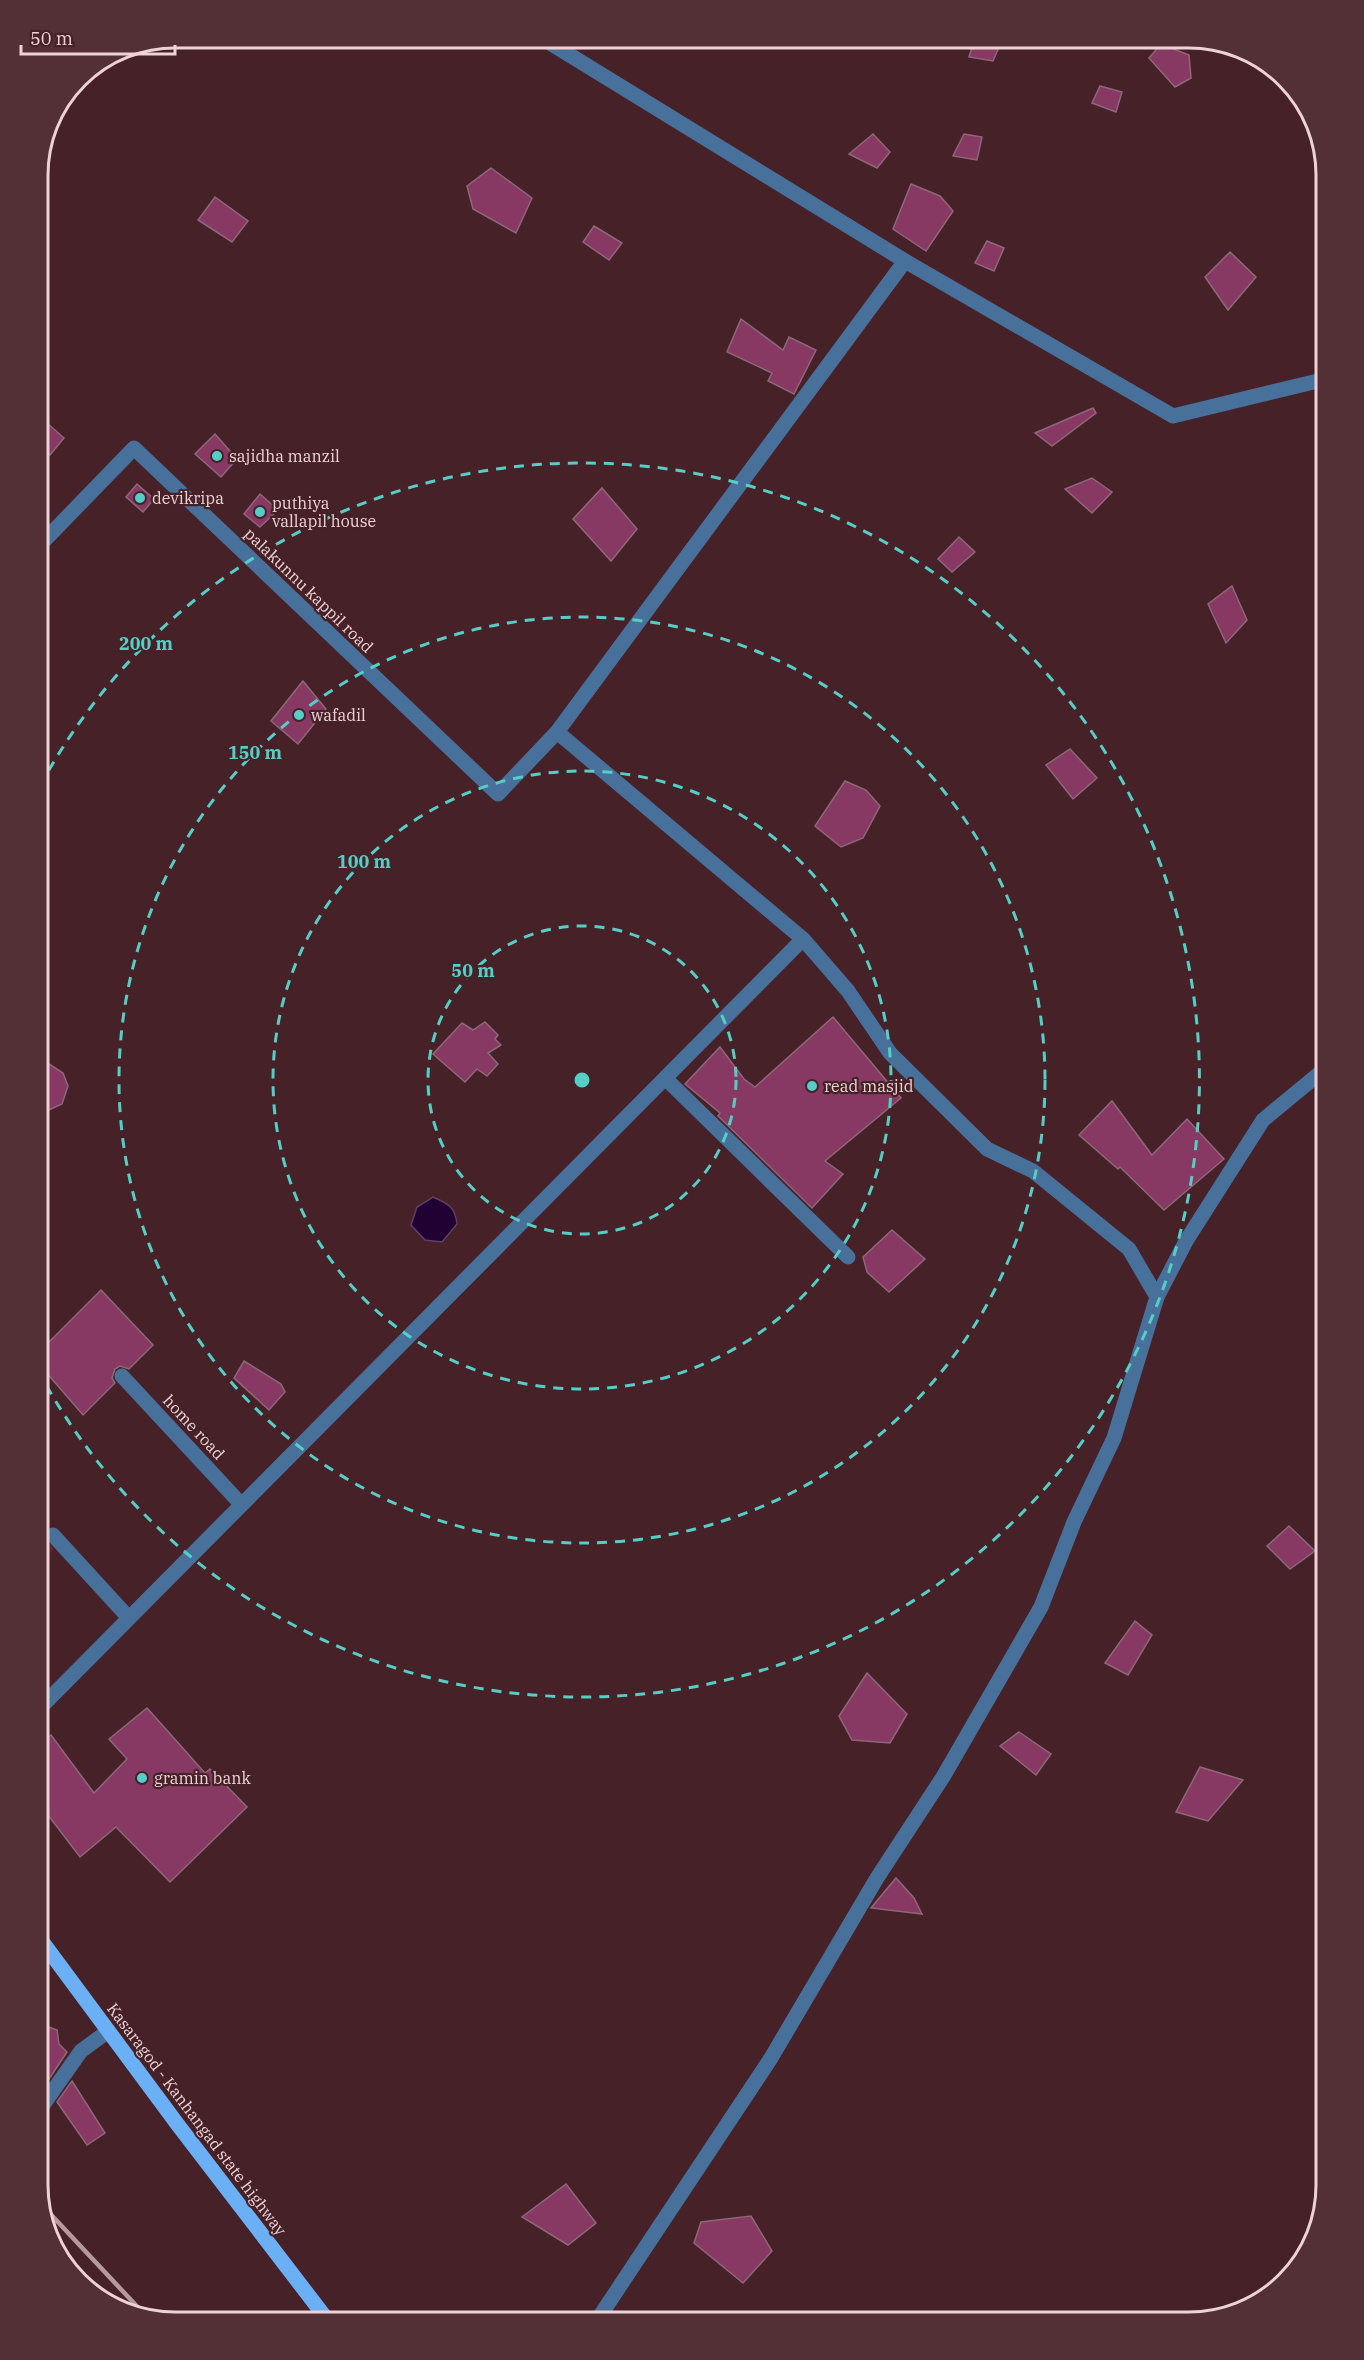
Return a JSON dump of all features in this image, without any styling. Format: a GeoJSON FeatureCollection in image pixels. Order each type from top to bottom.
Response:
{"type":"FeatureCollection","features":[{"type":"Feature","properties":{"kind":"main road","name":"Kasaragod - Kanhangad state highway"},"geometry":{"type":"LineString","coordinates":[[48,1950],[107,2032],[321,2312]]}},
{"type":"Feature","properties":{"kind":"street"},"geometry":{"type":"LineString","coordinates":[[558,48],[905,261],[1173,416],[1316,381]]}},
{"type":"Feature","properties":{"kind":"street"},"geometry":{"type":"LineString","coordinates":[[905,261],[557,732],[803,939],[848,991],[890,1053],[987,1149],[1033,1171],[1129,1249],[1157,1297]]}},
{"type":"Feature","properties":{"kind":"street","name":"palakunnu kappil road"},"geometry":{"type":"LineString","coordinates":[[48,537],[134,447],[498,794],[557,732]]}},
{"type":"Feature","properties":{"kind":"street"},"geometry":{"type":"LineString","coordinates":[[48,1700],[240,1503],[803,939]]}},
{"type":"Feature","properties":{"kind":"street"},"geometry":{"type":"LineString","coordinates":[[603,2312],[771,2058],[877,1878],[943,1777],[1041,1607],[1074,1522],[1114,1438],[1157,1297],[1186,1241],[1263,1120],[1316,1076]]}},
{"type":"Feature","properties":{"kind":"street"},"geometry":{"type":"LineString","coordinates":[[666,1078],[848,1257]]}},
{"type":"Feature","properties":{"kind":"street","name":"home road"},"geometry":{"type":"LineString","coordinates":[[122,1376],[240,1503]]}},
{"type":"Feature","properties":{"kind":"street"},"geometry":{"type":"LineString","coordinates":[[53,1535],[128,1617]]}},
{"type":"Feature","properties":{"kind":"street"},"geometry":{"type":"LineString","coordinates":[[48,2098],[81,2051],[107,2032]]}},
{"type":"Feature","properties":{"kind":"shaded area"},"geometry":{"type":"Polygon","coordinates":[[[433,1197],[450,1207],[456,1218],[457,1224],[442,1242],[425,1240],[411,1225],[417,1207],[433,1197]]]}},
{"type":"Feature","properties":{"kind":"shaded area"},"geometry":{"type":"Polygon","coordinates":[[[48,1542],[54,1549],[48,1555],[48,1542]]]}},
{"type":"Feature","properties":{"kind":"building"},"geometry":{"type":"Polygon","coordinates":[[[972,48],[999,48],[993,61],[969,57],[972,48]]]}},
{"type":"Feature","properties":{"kind":"building"},"geometry":{"type":"Polygon","coordinates":[[[1158,48],[1171,48],[1189,55],[1191,78],[1175,87],[1149,58],[1158,48]]]}},
{"type":"Feature","properties":{"kind":"building"},"geometry":{"type":"Polygon","coordinates":[[[1100,86],[1122,92],[1116,112],[1092,103],[1100,86]]]}},
{"type":"Feature","properties":{"kind":"building"},"geometry":{"type":"Polygon","coordinates":[[[873,134],[890,152],[877,168],[849,154],[873,134]]]}},
{"type":"Feature","properties":{"kind":"building"},"geometry":{"type":"Polygon","coordinates":[[[964,134],[982,137],[977,160],[953,156],[964,134]]]}},
{"type":"Feature","properties":{"kind":"building"},"geometry":{"type":"Polygon","coordinates":[[[491,168],[532,198],[516,233],[473,209],[467,186],[491,168]]]}},
{"type":"Feature","properties":{"kind":"building"},"geometry":{"type":"Polygon","coordinates":[[[911,184],[940,196],[953,211],[926,251],[893,229],[911,184]]]}},
{"type":"Feature","properties":{"kind":"building"},"geometry":{"type":"Polygon","coordinates":[[[215,197],[248,221],[232,242],[198,220],[215,197]]]}},
{"type":"Feature","properties":{"kind":"building"},"geometry":{"type":"Polygon","coordinates":[[[594,226],[622,243],[609,260],[583,242],[594,226]]]}},
{"type":"Feature","properties":{"kind":"building"},"geometry":{"type":"Polygon","coordinates":[[[987,241],[1004,248],[994,271],[975,263],[987,241]]]}},
{"type":"Feature","properties":{"kind":"building"},"geometry":{"type":"Polygon","coordinates":[[[1230,252],[1256,277],[1228,310],[1205,277],[1230,252]]]}},
{"type":"Feature","properties":{"kind":"building"},"geometry":{"type":"Polygon","coordinates":[[[741,319],[783,350],[789,337],[816,350],[794,394],[768,381],[772,373],[727,352],[741,319]]]}},
{"type":"Feature","properties":{"kind":"building"},"geometry":{"type":"Polygon","coordinates":[[[1093,408],[1096,413],[1052,446],[1035,433],[1093,408]]]}},
{"type":"Feature","properties":{"kind":"building"},"geometry":{"type":"Polygon","coordinates":[[[48,424],[64,438],[50,455],[48,453],[48,424]]]}},
{"type":"Feature","properties":{"kind":"building","name":"sajidha manzil"},"geometry":{"type":"Polygon","coordinates":[[[215,434],[237,459],[221,477],[195,454],[215,434]]]}},
{"type":"Feature","properties":{"kind":"building"},"geometry":{"type":"Polygon","coordinates":[[[1092,478],[1112,492],[1092,513],[1065,489],[1092,478]]]}},
{"type":"Feature","properties":{"kind":"building","name":"devikripa"},"geometry":{"type":"Polygon","coordinates":[[[137,484],[154,499],[143,512],[126,497],[137,484]]]}},
{"type":"Feature","properties":{"kind":"building"},"geometry":{"type":"Polygon","coordinates":[[[602,488],[637,529],[611,561],[573,519],[602,488]]]}},
{"type":"Feature","properties":{"kind":"building","name":"puthiya vallapil house"},"geometry":{"type":"Polygon","coordinates":[[[260,494],[278,510],[260,527],[244,514],[260,494]]]}},
{"type":"Feature","properties":{"kind":"building"},"geometry":{"type":"Polygon","coordinates":[[[959,537],[975,552],[952,572],[938,559],[959,537]]]}},
{"type":"Feature","properties":{"kind":"building"},"geometry":{"type":"Polygon","coordinates":[[[1232,586],[1247,620],[1226,643],[1208,604],[1232,586]]]}},
{"type":"Feature","properties":{"kind":"building","name":"wafadil"},"geometry":{"type":"Polygon","coordinates":[[[303,681],[326,709],[298,744],[271,721],[303,681]]]}},
{"type":"Feature","properties":{"kind":"building"},"geometry":{"type":"Polygon","coordinates":[[[1070,749],[1097,778],[1073,799],[1046,765],[1070,749]]]}},
{"type":"Feature","properties":{"kind":"building"},"geometry":{"type":"Polygon","coordinates":[[[845,781],[866,790],[880,806],[863,838],[841,847],[815,826],[845,781]]]}},
{"type":"Feature","properties":{"kind":"building"},"geometry":{"type":"Polygon","coordinates":[[[833,1017],[901,1098],[825,1161],[843,1174],[812,1208],[718,1116],[720,1113],[685,1084],[720,1047],[744,1079],[755,1087],[833,1017]]]}},
{"type":"Feature","properties":{"kind":"building"},"geometry":{"type":"Polygon","coordinates":[[[485,1022],[498,1035],[495,1039],[501,1045],[488,1053],[498,1064],[487,1076],[477,1069],[465,1082],[433,1054],[462,1023],[473,1030],[485,1022]]]}},
{"type":"Feature","properties":{"kind":"building"},"geometry":{"type":"Polygon","coordinates":[[[48,1063],[63,1073],[68,1086],[62,1104],[48,1110],[48,1063]]]}},
{"type":"Feature","properties":{"kind":"building"},"geometry":{"type":"Polygon","coordinates":[[[1112,1101],[1152,1155],[1187,1119],[1224,1159],[1164,1210],[1120,1167],[1118,1169],[1079,1135],[1112,1101]]]}},
{"type":"Feature","properties":{"kind":"building"},"geometry":{"type":"Polygon","coordinates":[[[892,1230],[925,1259],[889,1292],[867,1272],[863,1257],[892,1230]]]}},
{"type":"Feature","properties":{"kind":"building"},"geometry":{"type":"Polygon","coordinates":[[[101,1290],[153,1345],[129,1369],[120,1366],[115,1369],[112,1378],[115,1383],[83,1415],[48,1375],[48,1343],[101,1290]]]}},
{"type":"Feature","properties":{"kind":"building"},"geometry":{"type":"Polygon","coordinates":[[[244,1361],[281,1384],[285,1392],[269,1410],[234,1378],[244,1361]]]}},
{"type":"Feature","properties":{"kind":"building"},"geometry":{"type":"Polygon","coordinates":[[[1289,1526],[1315,1551],[1290,1569],[1267,1546],[1289,1526]]]}},
{"type":"Feature","properties":{"kind":"building"},"geometry":{"type":"Polygon","coordinates":[[[1135,1621],[1152,1635],[1128,1675],[1105,1663],[1135,1621]]]}},
{"type":"Feature","properties":{"kind":"building"},"geometry":{"type":"Polygon","coordinates":[[[867,1673],[907,1714],[890,1743],[852,1740],[839,1716],[867,1673]]]}},
{"type":"Feature","properties":{"kind":"building"},"geometry":{"type":"Polygon","coordinates":[[[147,1708],[205,1773],[210,1769],[247,1807],[170,1882],[116,1827],[80,1857],[48,1815],[48,1737],[51,1735],[94,1793],[127,1759],[109,1739],[147,1708]]]}},
{"type":"Feature","properties":{"kind":"building"},"geometry":{"type":"Polygon","coordinates":[[[1019,1732],[1051,1754],[1036,1775],[1000,1746],[1019,1732]]]}},
{"type":"Feature","properties":{"kind":"building"},"geometry":{"type":"Polygon","coordinates":[[[1200,1767],[1243,1780],[1208,1821],[1176,1812],[1200,1767]]]}},
{"type":"Feature","properties":{"kind":"building"},"geometry":{"type":"Polygon","coordinates":[[[896,1878],[914,1898],[922,1914],[871,1908],[896,1878]]]}},
{"type":"Feature","properties":{"kind":"building"},"geometry":{"type":"Polygon","coordinates":[[[48,2027],[57,2030],[59,2044],[67,2052],[48,2080],[48,2027]]]}},
{"type":"Feature","properties":{"kind":"building"},"geometry":{"type":"Polygon","coordinates":[[[72,2081],[105,2133],[87,2145],[57,2102],[72,2081]]]}},
{"type":"Feature","properties":{"kind":"building"},"geometry":{"type":"Polygon","coordinates":[[[566,2184],[596,2223],[568,2245],[522,2217],[566,2184]]]}},
{"type":"Feature","properties":{"kind":"building"},"geometry":{"type":"Polygon","coordinates":[[[751,2216],[772,2251],[743,2283],[694,2243],[701,2222],[751,2216]]]}},
{"type":"Feature","properties":{"kind":"railway"},"geometry":{"type":"LineString","coordinates":[[51,2215],[136,2306]]}},
{"type":"Feature","properties":{"kind":"place","name":"sajidha manzil"},"geometry":{"type":"Point","coordinates":[217,456]}},
{"type":"Feature","properties":{"kind":"place","name":"devikripa"},"geometry":{"type":"Point","coordinates":[140,498]}},
{"type":"Feature","properties":{"kind":"place","name":"puthiya vallapil house"},"geometry":{"type":"Point","coordinates":[260,512]}},
{"type":"Feature","properties":{"kind":"place","name":"wafadil"},"geometry":{"type":"Point","coordinates":[299,715]}},
{"type":"Feature","properties":{"kind":"place","name":"read masjid"},"geometry":{"type":"Point","coordinates":[812,1086]}},
{"type":"Feature","properties":{"kind":"place","name":"gramin bank"},"geometry":{"type":"Point","coordinates":[142,1778]}}]}
